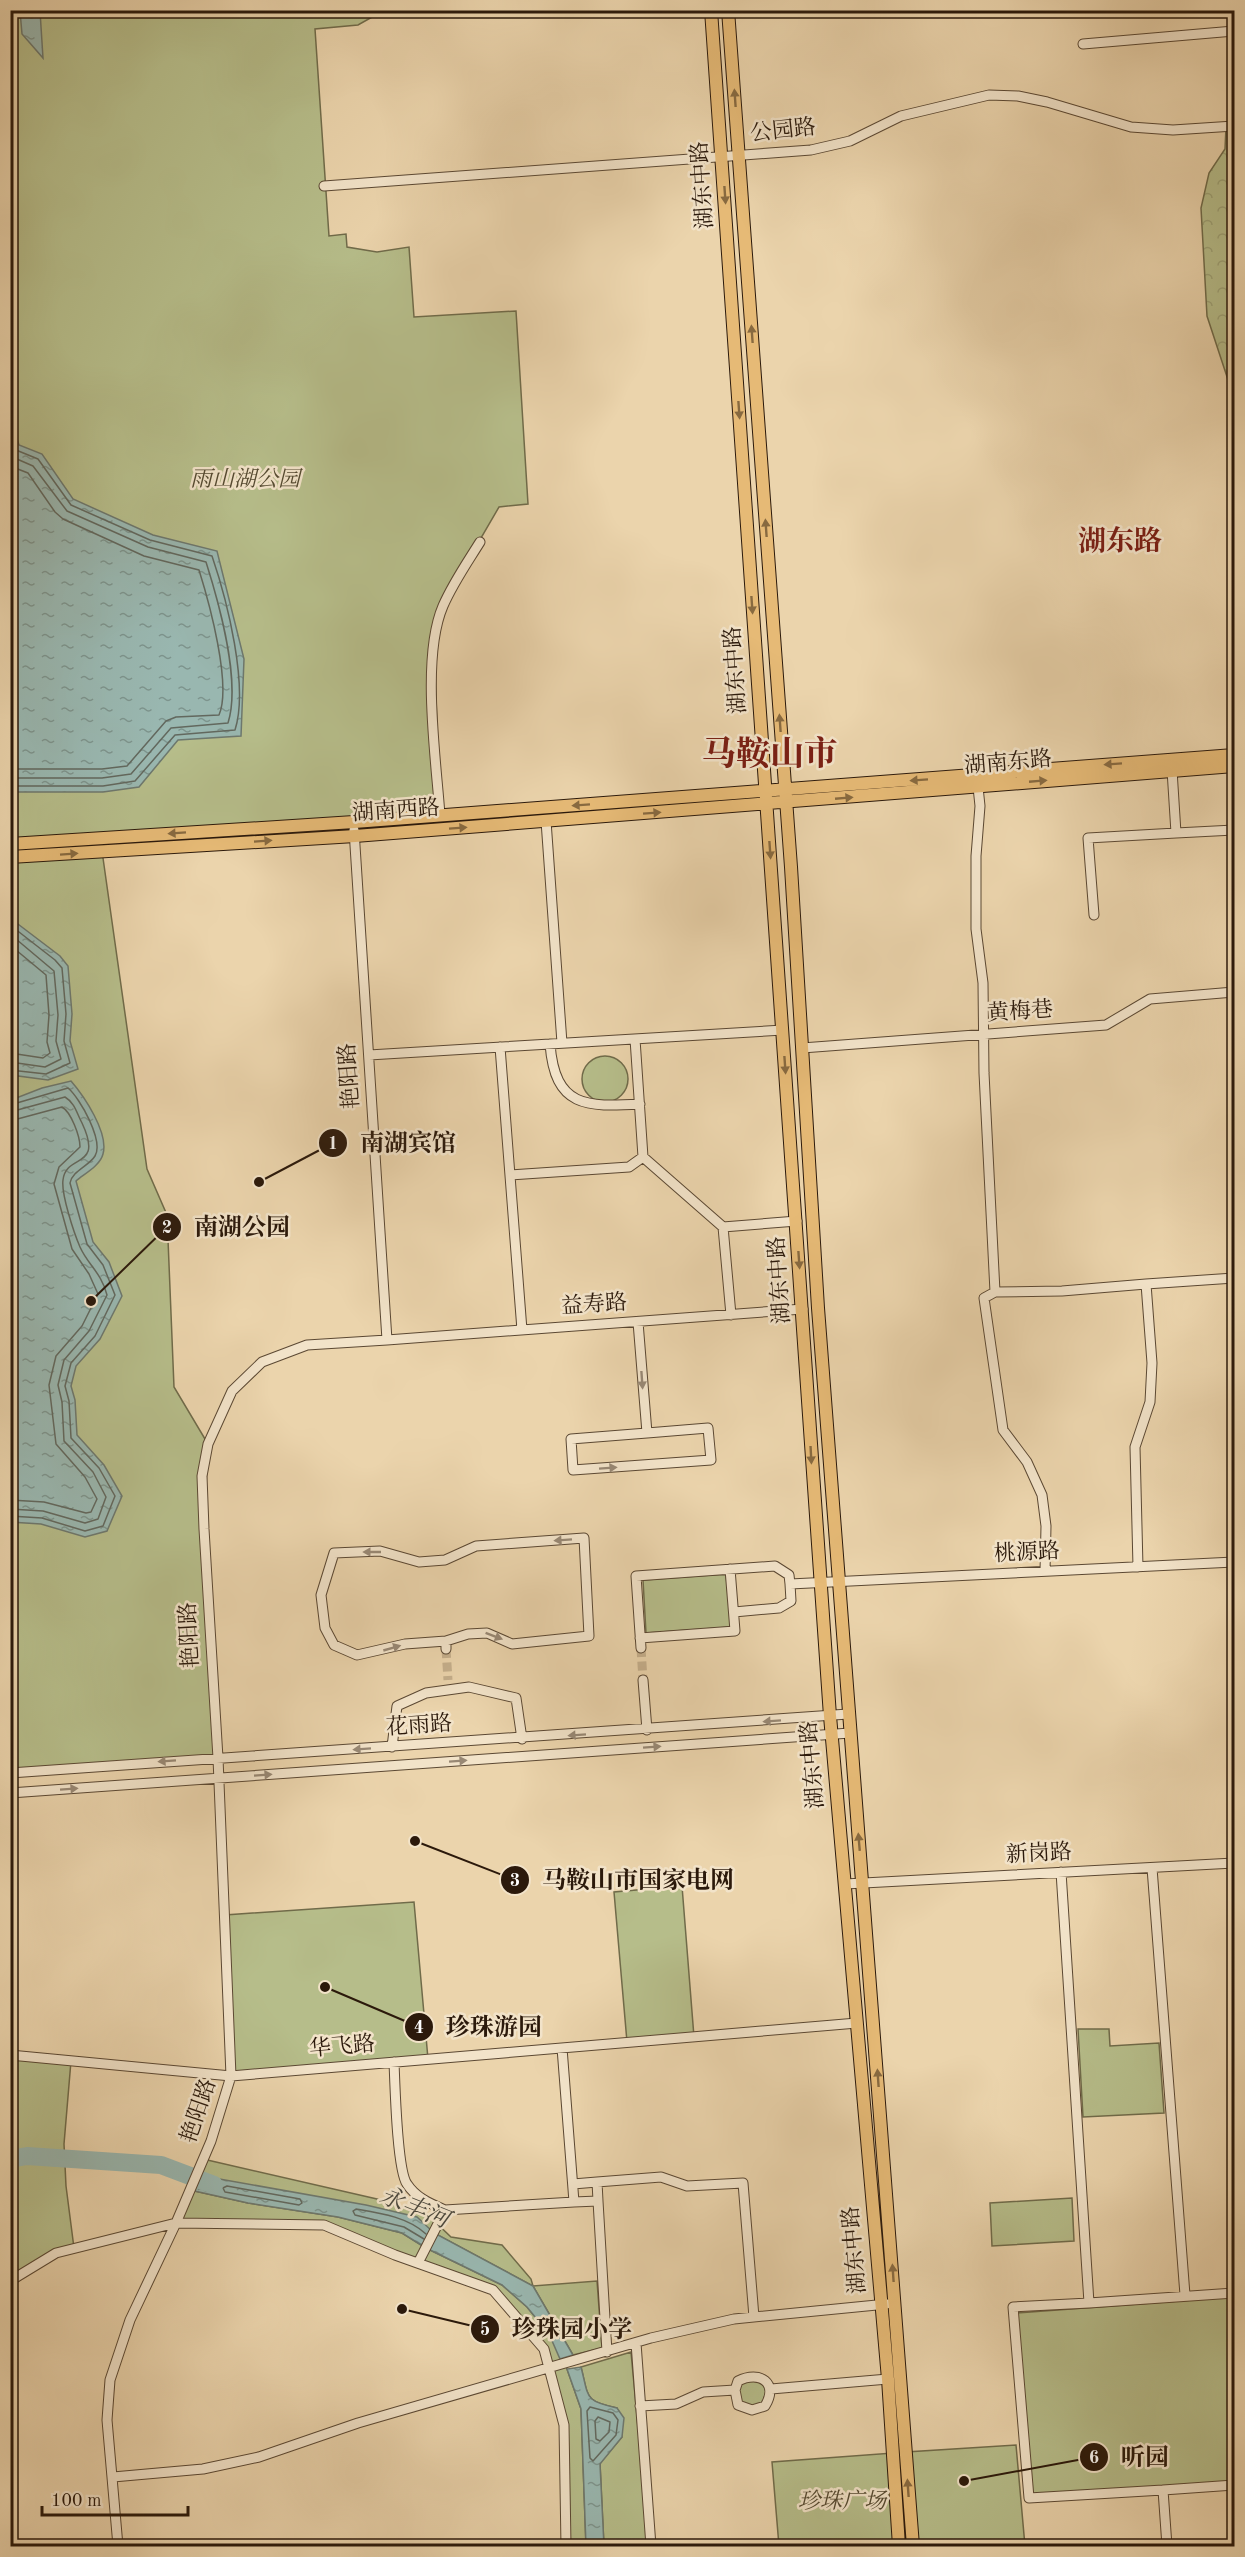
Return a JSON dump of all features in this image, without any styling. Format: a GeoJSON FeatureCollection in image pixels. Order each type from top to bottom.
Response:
{"type":"FeatureCollection","features":[{"type":"Feature","properties":{"kind":"main road","name":"湖东中路"},"geometry":{"type":"LineString","coordinates":[[711,10],[831,1734],[888,2379],[899,2547]]}},
{"type":"Feature","properties":{"kind":"main road","name":"湖东中路"},"geometry":{"type":"LineString","coordinates":[[728,10],[785,796],[818,1308],[912,2547]]}},
{"type":"Feature","properties":{"kind":"main road"},"geometry":{"type":"LineString","coordinates":[[766,798],[1234,755]]}},
{"type":"Feature","properties":{"kind":"main road","name":"湖南东路"},"geometry":{"type":"LineString","coordinates":[[785,796],[978,787],[1234,766]]}},
{"type":"Feature","properties":{"kind":"main road","name":"湖南西路"},"geometry":{"type":"LineString","coordinates":[[10,844],[440,815],[766,798]]}},
{"type":"Feature","properties":{"kind":"main road","name":"湖南西路"},"geometry":{"type":"LineString","coordinates":[[10,857],[355,836],[546,821],[766,798]]}},
{"type":"Feature","properties":{"kind":"street"},"geometry":{"type":"LineString","coordinates":[[1083,44],[1234,31]]}},
{"type":"Feature","properties":{"kind":"street","name":"公园路"},"geometry":{"type":"LineString","coordinates":[[324,186],[820,148],[850,141],[901,116],[989,95],[1018,96],[1047,102],[1131,127],[1173,130],[1234,126]]}},
{"type":"Feature","properties":{"kind":"street"},"geometry":{"type":"LineString","coordinates":[[440,815],[432,707],[434,639],[443,607],[480,542]]}},
{"type":"Feature","properties":{"kind":"street"},"geometry":{"type":"LineString","coordinates":[[1172,770],[1176,833]]}},
{"type":"Feature","properties":{"kind":"street"},"geometry":{"type":"LineString","coordinates":[[978,787],[980,806],[976,856],[976,929],[983,983],[995,1292]]}},
{"type":"Feature","properties":{"kind":"street"},"geometry":{"type":"LineString","coordinates":[[546,821],[562,1043]]}},
{"type":"Feature","properties":{"kind":"street","name":"艳阳路"},"geometry":{"type":"LineString","coordinates":[[118,2547],[107,2420],[110,2380],[130,2320],[176,2223],[211,2141],[231,2076],[219,1778],[210,1651],[202,1476],[208,1444],[232,1391],[262,1362],[307,1345],[387,1340],[354,822]]}},
{"type":"Feature","properties":{"kind":"street"},"geometry":{"type":"LineString","coordinates":[[1094,915],[1088,838],[1234,830]]}},
{"type":"Feature","properties":{"kind":"street","name":"黄梅巷"},"geometry":{"type":"LineString","coordinates":[[802,1048],[1106,1025],[1150,999],[1234,992]]}},
{"type":"Feature","properties":{"kind":"street"},"geometry":{"type":"LineString","coordinates":[[369,1055],[783,1030]]}},
{"type":"Feature","properties":{"kind":"street"},"geometry":{"type":"LineString","coordinates":[[635,1039],[643,1157],[723,1227],[731,1315]]}},
{"type":"Feature","properties":{"kind":"street"},"geometry":{"type":"LineString","coordinates":[[550,1044],[552,1062],[560,1084],[573,1099],[599,1106],[640,1104]]}},
{"type":"Feature","properties":{"kind":"street"},"geometry":{"type":"LineString","coordinates":[[500,1047],[522,1330]]}},
{"type":"Feature","properties":{"kind":"street"},"geometry":{"type":"LineString","coordinates":[[510,1175],[629,1167],[643,1157]]}},
{"type":"Feature","properties":{"kind":"street"},"geometry":{"type":"LineString","coordinates":[[723,1227],[797,1221]]}},
{"type":"Feature","properties":{"kind":"street"},"geometry":{"type":"LineString","coordinates":[[1046,1571],[1046,1526],[1042,1495],[1027,1462],[1003,1430],[984,1298],[995,1292],[1062,1291],[1234,1278]]}},
{"type":"Feature","properties":{"kind":"street"},"geometry":{"type":"LineString","coordinates":[[1138,1567],[1136,1447],[1150,1402],[1152,1363],[1146,1284]]}},
{"type":"Feature","properties":{"kind":"street","name":"益寿路"},"geometry":{"type":"LineString","coordinates":[[387,1340],[803,1309]]}},
{"type":"Feature","properties":{"kind":"street"},"geometry":{"type":"LineString","coordinates":[[638,1322],[647,1433]]}},
{"type":"Feature","properties":{"kind":"street"},"geometry":{"type":"LineString","coordinates":[[708,1428],[711,1460],[573,1470],[571,1439],[647,1433],[708,1428]]}},
{"type":"Feature","properties":{"kind":"street"},"geometry":{"type":"LineString","coordinates":[[584,1538],[588,1636],[512,1644],[488,1633],[468,1634],[446,1645],[405,1644],[357,1655],[334,1645],[325,1628],[321,1594],[334,1553],[380,1551],[419,1562],[445,1560],[476,1546],[584,1538]]}},
{"type":"Feature","properties":{"kind":"street","name":"桃源路"},"geometry":{"type":"LineString","coordinates":[[790,1584],[1234,1562]]}},
{"type":"Feature","properties":{"kind":"street"},"geometry":{"type":"LineString","coordinates":[[730,1569],[735,1631],[641,1643],[636,1576],[730,1569],[776,1566],[789,1575],[791,1600],[779,1608],[734,1612]]}},
{"type":"Feature","properties":{"kind":"street"},"geometry":{"type":"LineString","coordinates":[[448,1680],[449,1690]]}},
{"type":"Feature","properties":{"kind":"street"},"geometry":{"type":"LineString","coordinates":[[643,1680],[647,1730]]}},
{"type":"Feature","properties":{"kind":"street"},"geometry":{"type":"LineString","coordinates":[[392,1747],[397,1706],[426,1693],[469,1687],[516,1698],[522,1739]]}},
{"type":"Feature","properties":{"kind":"street","name":"花雨路"},"geometry":{"type":"LineString","coordinates":[[10,1773],[522,1739],[848,1714]]}},
{"type":"Feature","properties":{"kind":"street"},"geometry":{"type":"LineString","coordinates":[[10,1793],[850,1733]]}},
{"type":"Feature","properties":{"kind":"street","name":"新岗路"},"geometry":{"type":"LineString","coordinates":[[845,1884],[1234,1863]]}},
{"type":"Feature","properties":{"kind":"street"},"geometry":{"type":"LineString","coordinates":[[1152,1868],[1185,2295]]}},
{"type":"Feature","properties":{"kind":"street"},"geometry":{"type":"LineString","coordinates":[[1062,1872],[1089,2303]]}},
{"type":"Feature","properties":{"kind":"street","name":"华飞路"},"geometry":{"type":"LineString","coordinates":[[10,2055],[231,2076],[857,2023]]}},
{"type":"Feature","properties":{"kind":"street"},"geometry":{"type":"LineString","coordinates":[[562,2048],[574,2202]]}},
{"type":"Feature","properties":{"kind":"street"},"geometry":{"type":"LineString","coordinates":[[394,2062],[399,2152],[405,2183],[423,2200],[445,2210],[598,2201]]}},
{"type":"Feature","properties":{"kind":"street"},"geometry":{"type":"LineString","coordinates":[[573,2184],[661,2177],[687,2186],[743,2183],[754,2317]]}},
{"type":"Feature","properties":{"kind":"street"},"geometry":{"type":"LineString","coordinates":[[597,2182],[607,2352]]}},
{"type":"Feature","properties":{"kind":"street"},"geometry":{"type":"LineString","coordinates":[[418,2263],[445,2210]]}},
{"type":"Feature","properties":{"kind":"street"},"geometry":{"type":"LineString","coordinates":[[10,2281],[56,2253],[176,2223],[324,2225],[418,2263],[494,2290],[544,2349],[564,2426],[566,2547]]}},
{"type":"Feature","properties":{"kind":"street"},"geometry":{"type":"LineString","coordinates":[[1234,2292],[1013,2307],[1029,2498],[1234,2485]]}},
{"type":"Feature","properties":{"kind":"street"},"geometry":{"type":"LineString","coordinates":[[113,2477],[203,2469],[259,2457],[339,2429],[636,2343],[734,2319],[895,2304]]}},
{"type":"Feature","properties":{"kind":"street"},"geometry":{"type":"LineString","coordinates":[[636,2343],[651,2547]]}},
{"type":"Feature","properties":{"kind":"street"},"geometry":{"type":"LineString","coordinates":[[747,2376],[758,2376],[764,2379],[771,2389],[770,2399],[765,2406],[752,2410],[738,2405],[735,2390],[738,2381],[747,2376]]}},
{"type":"Feature","properties":{"kind":"street"},"geometry":{"type":"LineString","coordinates":[[771,2389],[888,2379]]}},
{"type":"Feature","properties":{"kind":"street"},"geometry":{"type":"LineString","coordinates":[[640,2406],[676,2404],[703,2392],[735,2390]]}},
{"type":"Feature","properties":{"kind":"street"},"geometry":{"type":"LineString","coordinates":[[1162,2490],[1167,2547]]}},
{"type":"Feature","properties":{"kind":"green space","name":"雨山湖公园"},"geometry":{"type":"Polygon","coordinates":[[[11,11],[383,11],[358,25],[315,29],[329,236],[346,234],[347,247],[377,252],[409,247],[414,317],[516,311],[528,504],[499,507],[460,574],[434,639],[440,815],[11,844],[11,11]]]}},
{"type":"Feature","properties":{"kind":"green space"},"geometry":{"type":"Polygon","coordinates":[[[1226,127],[1234,127],[1234,398],[1207,316],[1201,208],[1209,173],[1225,149],[1226,127]]]}},
{"type":"Feature","properties":{"kind":"green space"},"geometry":{"type":"Polygon","coordinates":[[[102,851],[147,1169],[167,1215],[174,1387],[208,1444],[204,1529],[218,1758],[11,1773],[11,857],[102,851]]]}},
{"type":"Feature","properties":{"kind":"green space"},"geometry":{"type":"Polygon","coordinates":[[[605,1056],[621,1063],[628,1079],[621,1095],[605,1102],[589,1095],[582,1079],[589,1063],[605,1056]]]}},
{"type":"Feature","properties":{"kind":"green space"},"geometry":{"type":"Polygon","coordinates":[[[726,1574],[731,1627],[646,1633],[643,1580],[726,1574]]]}},
{"type":"Feature","properties":{"kind":"green space"},"geometry":{"type":"Polygon","coordinates":[[[682,1886],[694,2037],[627,2042],[614,1892],[682,1886]]]}},
{"type":"Feature","properties":{"kind":"green space"},"geometry":{"type":"Polygon","coordinates":[[[414,1902],[428,2059],[231,2076],[225,1915],[414,1902]]]}},
{"type":"Feature","properties":{"kind":"green space"},"geometry":{"type":"Polygon","coordinates":[[[1078,2029],[1109,2029],[1110,2046],[1159,2043],[1164,2113],[1083,2117],[1078,2029]]]}},
{"type":"Feature","properties":{"kind":"green space"},"geometry":{"type":"Polygon","coordinates":[[[10,2055],[71,2061],[64,2144],[66,2186],[74,2248],[10,2280],[10,2055]]]}},
{"type":"Feature","properties":{"kind":"green space"},"geometry":{"type":"Polygon","coordinates":[[[203,2159],[377,2199],[430,2217],[451,2237],[502,2245],[531,2279],[533,2286],[434,2233],[197,2175],[203,2159]]]}},
{"type":"Feature","properties":{"kind":"green space"},"geometry":{"type":"Polygon","coordinates":[[[190,2190],[248,2203],[338,2217],[402,2233],[426,2248],[502,2285],[527,2307],[549,2334],[567,2369],[581,2409],[586,2546],[566,2546],[564,2425],[544,2349],[493,2290],[324,2225],[176,2223],[190,2190]]]}},
{"type":"Feature","properties":{"kind":"green space"},"geometry":{"type":"Polygon","coordinates":[[[1072,2198],[1074,2241],[992,2246],[990,2203],[1072,2198]]]}},
{"type":"Feature","properties":{"kind":"green space"},"geometry":{"type":"Polygon","coordinates":[[[597,2281],[602,2348],[573,2355],[533,2286],[597,2281]]]}},
{"type":"Feature","properties":{"kind":"green space"},"geometry":{"type":"Polygon","coordinates":[[[1233,2297],[1234,2482],[1032,2494],[1017,2313],[1233,2297]]]}},
{"type":"Feature","properties":{"kind":"green space"},"geometry":{"type":"Polygon","coordinates":[[[631,2352],[649,2546],[604,2546],[600,2463],[622,2437],[617,2408],[593,2400],[587,2392],[581,2367],[631,2352]]]}},
{"type":"Feature","properties":{"kind":"green space"},"geometry":{"type":"Polygon","coordinates":[[[757,2379],[767,2390],[763,2404],[755,2407],[740,2403],[737,2391],[741,2382],[757,2379]]]}},
{"type":"Feature","properties":{"kind":"green space"},"geometry":{"type":"Polygon","coordinates":[[[1016,2445],[1025,2546],[913,2546],[906,2452],[1016,2445]]]}},
{"type":"Feature","properties":{"kind":"green space","name":"珍珠广场"},"geometry":{"type":"Polygon","coordinates":[[[893,2453],[899,2546],[779,2546],[772,2462],[893,2453]]]}},
{"type":"Feature","properties":{"kind":"water"},"geometry":{"type":"Polygon","coordinates":[[[20,11],[40,11],[43,58],[22,34],[20,11]]]}},
{"type":"Feature","properties":{"kind":"water"},"geometry":{"type":"Polygon","coordinates":[[[10,416],[19,445],[42,454],[73,499],[153,535],[217,551],[244,659],[241,736],[178,740],[139,787],[103,792],[11,792],[10,416]]]}},
{"type":"Feature","properties":{"kind":"water"},"geometry":{"type":"Polygon","coordinates":[[[10,918],[60,956],[68,966],[72,1014],[70,1041],[78,1069],[48,1080],[11,1075],[10,918]]]}},
{"type":"Feature","properties":{"kind":"water"},"geometry":{"type":"Polygon","coordinates":[[[71,1081],[94,1115],[104,1145],[99,1162],[76,1181],[93,1242],[109,1262],[122,1296],[100,1339],[76,1366],[71,1386],[75,1400],[77,1435],[104,1465],[122,1496],[107,1531],[85,1537],[41,1524],[10,1522],[11,1100],[42,1088],[71,1081]]]}},
{"type":"Feature","properties":{"kind":"water"},"geometry":{"type":"Polygon","coordinates":[[[197,2175],[366,2205],[417,2217],[434,2233],[533,2286],[573,2355],[560,2359],[549,2334],[527,2307],[502,2285],[426,2248],[402,2233],[338,2217],[248,2203],[190,2190],[197,2175]]]}},
{"type":"Feature","properties":{"kind":"water"},"geometry":{"type":"Polygon","coordinates":[[[581,2367],[587,2392],[593,2400],[617,2408],[624,2418],[622,2437],[600,2464],[604,2546],[586,2546],[581,2409],[567,2369],[581,2367]]]}},
{"type":"Feature","properties":{"kind":"waterway","name":"永丰河"},"geometry":{"type":"LineString","coordinates":[[10,2159],[27,2156],[161,2165],[214,2185]]}},
{"type":"Feature","properties":{"kind":"tunnel"},"geometry":{"type":"LineString","coordinates":[[641,1648],[643,1680]]}},
{"type":"Feature","properties":{"kind":"tunnel"},"geometry":{"type":"LineString","coordinates":[[446,1649],[448,1680]]}},
{"type":"Feature","properties":{"kind":"place","name":"南湖宾馆"},"geometry":{"type":"Point","coordinates":[259,1182]}},
{"type":"Feature","properties":{"kind":"place","name":"南湖公园"},"geometry":{"type":"Point","coordinates":[91,1301]}},
{"type":"Feature","properties":{"kind":"place","name":"马鞍山市国家电网"},"geometry":{"type":"Point","coordinates":[415,1841]}},
{"type":"Feature","properties":{"kind":"place","name":"珍珠游园"},"geometry":{"type":"Point","coordinates":[325,1987]}},
{"type":"Feature","properties":{"kind":"place","name":"珍珠园小学"},"geometry":{"type":"Point","coordinates":[402,2309]}},
{"type":"Feature","properties":{"kind":"place","name":"听园"},"geometry":{"type":"Point","coordinates":[964,2481]}},
{"type":"Feature","properties":{"kind":"district","name":"湖东路"},"geometry":{"type":"Point","coordinates":[1120,543]}},
{"type":"Feature","properties":{"kind":"district","name":"马鞍山市"},"geometry":{"type":"Point","coordinates":[770,756]}}]}
